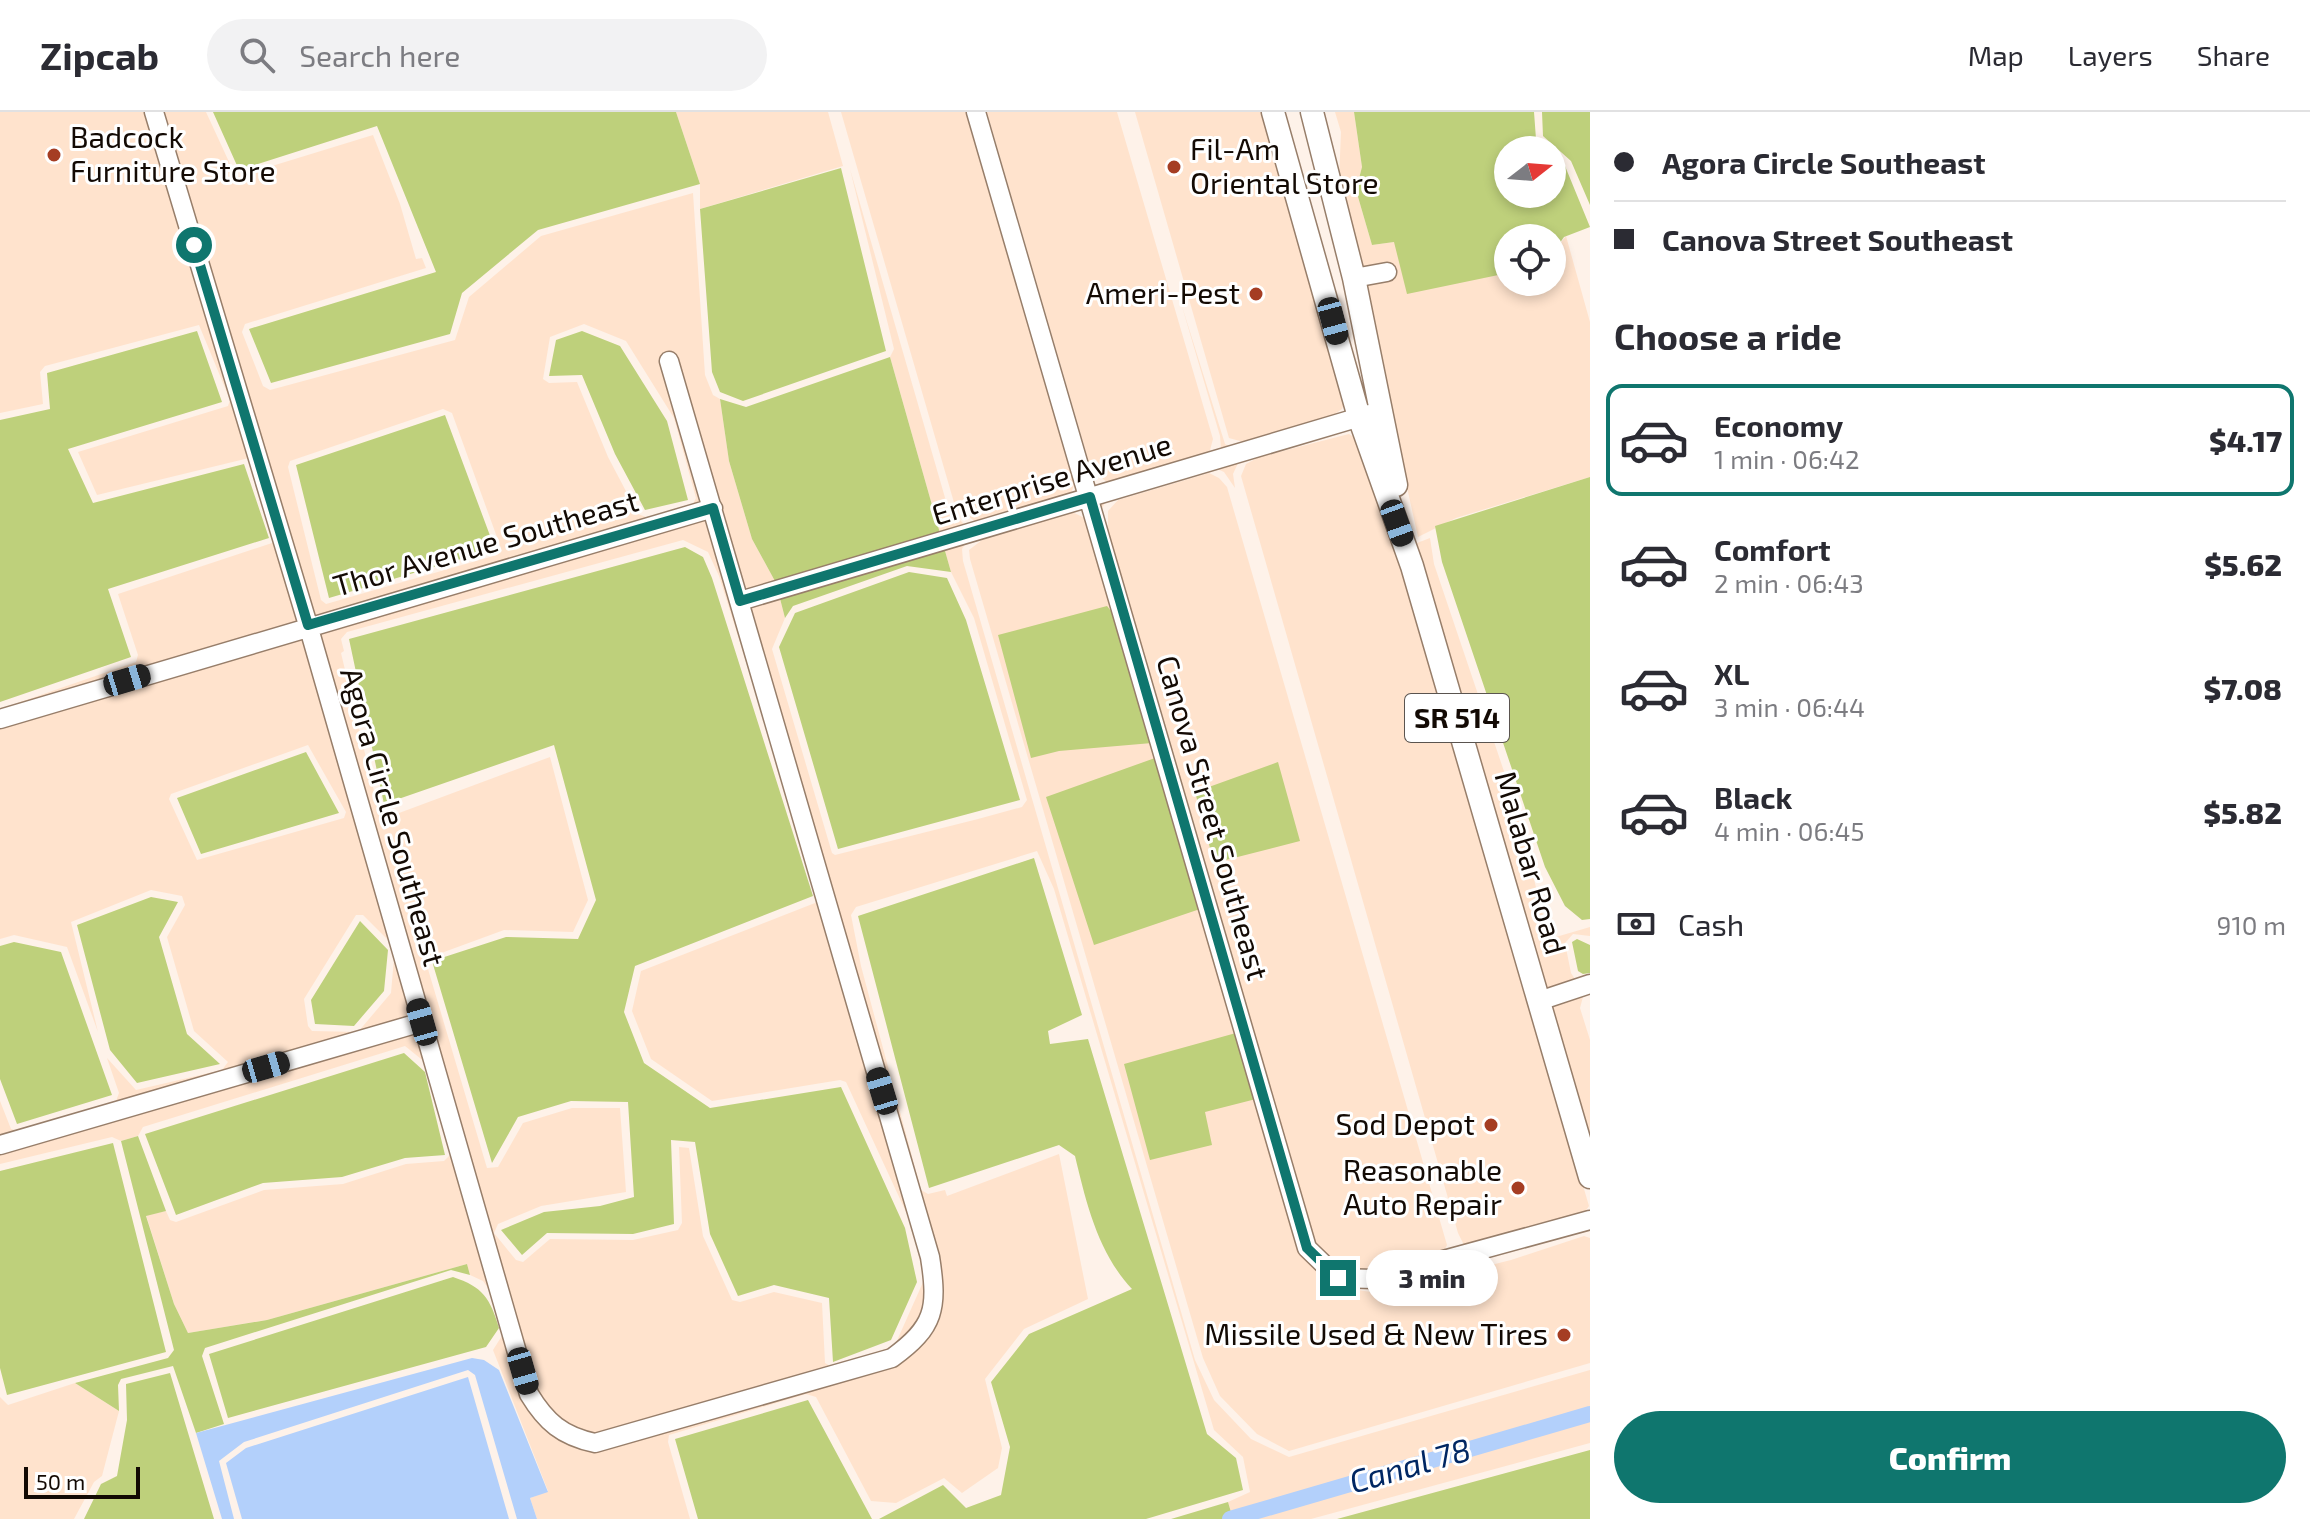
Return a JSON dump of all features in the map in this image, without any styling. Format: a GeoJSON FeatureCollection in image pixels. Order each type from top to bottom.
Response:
{"type":"FeatureCollection","features":[{"type":"Feature","properties":{"kind":"main road","name":"Malabar Road"},"geometry":{"type":"LineString","coordinates":[[1273,112],[1370,414],[1590,1177]]}},
{"type":"Feature","properties":{"kind":"main road","name":"Malabar Road"},"geometry":{"type":"LineString","coordinates":[[1312,112],[1354,278],[1370,414]]}},
{"type":"Feature","properties":{"kind":"main road"},"geometry":{"type":"LineString","coordinates":[[1288,164],[1300,182],[1326,271],[1333,276],[1354,278]]}},
{"type":"Feature","properties":{"kind":"street","name":"Agora Circle Southeast"},"geometry":{"type":"LineString","coordinates":[[154,112],[308,625],[529,1394],[545,1419],[571,1438],[595,1443],[618,1439],[892,1358],[917,1340],[932,1317],[935,1290],[930,1257],[669,361]]}},
{"type":"Feature","properties":{"kind":"street","name":"Canova Street Southeast"},"geometry":{"type":"LineString","coordinates":[[976,112],[1307,1248],[1338,1278],[1374,1279],[1590,1220]]}},
{"type":"Feature","properties":{"kind":"street"},"geometry":{"type":"LineString","coordinates":[[1354,278],[1387,272]]}},
{"type":"Feature","properties":{"kind":"street","name":"Enterprise Avenue"},"geometry":{"type":"LineString","coordinates":[[740,601],[1370,414]]}},
{"type":"Feature","properties":{"kind":"street","name":"Thor Avenue Southeast"},"geometry":{"type":"LineString","coordinates":[[0,719],[308,625],[713,508]]}},
{"type":"Feature","properties":{"kind":"street"},"geometry":{"type":"LineString","coordinates":[[1539,1001],[1590,984]]}},
{"type":"Feature","properties":{"kind":"street"},"geometry":{"type":"LineString","coordinates":[[0,1145],[422,1022]]}},
{"type":"Feature","properties":{"kind":"shaded area"},"geometry":{"type":"Polygon","coordinates":[[[0,112],[206,112],[236,177],[373,135],[400,204],[416,259],[422,258],[426,268],[245,324],[242,332],[263,386],[270,390],[455,340],[469,297],[541,236],[693,193],[705,375],[713,395],[720,399],[729,461],[752,539],[776,583],[785,618],[772,649],[835,855],[1022,807],[1027,800],[974,618],[951,572],[890,357],[894,349],[850,169],[948,508],[966,526],[1068,503],[1091,482],[1104,489],[1215,458],[1221,448],[1220,436],[1181,303],[1225,444],[1234,449],[1349,427],[1239,461],[1233,474],[1235,488],[1224,472],[1213,467],[1106,501],[1101,510],[1083,507],[967,541],[962,549],[1195,1360],[1214,1400],[1251,1439],[1289,1457],[1590,1370],[1590,1443],[1311,1519],[1233,1519],[1228,1502],[1250,1492],[1243,1457],[1214,1430],[1054,889],[1037,851],[856,907],[851,915],[861,966],[921,1190],[928,1194],[945,1190],[947,1196],[1059,1154],[1088,1299],[1024,1329],[985,1379],[1002,1448],[998,1468],[962,1493],[944,1478],[896,1503],[871,1501],[816,1397],[806,1394],[669,1435],[668,1442],[690,1519],[537,1519],[530,1498],[548,1491],[493,1350],[505,1331],[499,1304],[483,1281],[470,1275],[467,1264],[267,1320],[188,1333],[174,1304],[146,1215],[166,1211],[170,1220],[176,1222],[264,1190],[343,1184],[406,1164],[444,1161],[452,1153],[431,1067],[405,1046],[143,1127],[138,1136],[121,1141],[112,1137],[0,1164],[0,1101],[11,1129],[19,1131],[116,1101],[119,1093],[107,1058],[136,1090],[222,1070],[228,1062],[194,1031],[167,937],[185,905],[182,896],[151,890],[71,922],[98,1032],[67,947],[14,935],[0,939],[0,709],[136,662],[138,655],[118,594],[275,542],[249,458],[97,495],[78,452],[228,406],[230,400],[199,325],[45,366],[40,372],[43,404],[0,413],[0,112]],[[584,324],[550,337],[543,379],[549,383],[577,382],[608,457],[638,514],[646,517],[692,506],[696,498],[674,418],[626,341],[584,324]],[[443,409],[290,461],[288,467],[321,600],[326,604],[502,551],[452,413],[443,409]],[[683,540],[347,632],[341,639],[344,651],[341,653],[378,808],[388,810],[391,816],[550,757],[588,900],[573,932],[504,930],[425,959],[487,1168],[498,1167],[523,1123],[572,1108],[620,1108],[626,1192],[541,1206],[498,1224],[494,1233],[516,1260],[523,1262],[550,1239],[633,1240],[678,1230],[682,1223],[679,1147],[689,1148],[703,1236],[732,1300],[740,1302],[774,1292],[822,1303],[825,1363],[835,1369],[895,1345],[924,1280],[912,1225],[846,1082],[840,1080],[712,1101],[651,1059],[632,1011],[641,971],[815,903],[820,896],[719,576],[708,552],[683,540]],[[308,745],[171,794],[169,799],[197,860],[344,818],[346,812],[308,745]],[[356,915],[304,999],[308,1026],[312,1031],[358,1032],[391,993],[395,947],[363,915],[356,915]]]}},
{"type":"Feature","properties":{"kind":"shaded area"},"geometry":{"type":"Polygon","coordinates":[[[676,112],[828,112],[843,166],[700,209],[700,184],[676,112]]]}},
{"type":"Feature","properties":{"kind":"shaded area"},"geometry":{"type":"Polygon","coordinates":[[[841,112],[972,112],[1076,480],[1071,493],[977,523],[955,506],[841,112]]]}},
{"type":"Feature","properties":{"kind":"shaded area"},"geometry":{"type":"Polygon","coordinates":[[[987,112],[1117,112],[1213,439],[1209,454],[1108,483],[1091,469],[987,112]]]}},
{"type":"Feature","properties":{"kind":"shaded area"},"geometry":{"type":"Polygon","coordinates":[[[1135,112],[1266,112],[1349,392],[1342,409],[1328,419],[1247,443],[1229,438],[1135,112]]]}},
{"type":"Feature","properties":{"kind":"shaded area"},"geometry":{"type":"Polygon","coordinates":[[[1335,112],[1354,112],[1362,167],[1356,190],[1372,245],[1394,242],[1494,274],[1494,296],[1566,296],[1566,236],[1590,322],[1590,477],[1456,518],[1418,537],[1339,180],[1341,132],[1335,112]]]}},
{"type":"Feature","properties":{"kind":"shaded area"},"geometry":{"type":"Polygon","coordinates":[[[1349,434],[1366,445],[1589,1206],[1582,1216],[1477,1250],[1464,1245],[1458,1233],[1241,476],[1246,464],[1259,457],[1349,434]]]}},
{"type":"Feature","properties":{"kind":"shaded area"},"geometry":{"type":"Polygon","coordinates":[[[1209,473],[1227,487],[1447,1245],[1438,1262],[1349,1274],[1331,1263],[1315,1243],[1108,531],[1108,511],[1118,500],[1209,473]]]}},
{"type":"Feature","properties":{"kind":"shaded area"},"geometry":{"type":"Polygon","coordinates":[[[1072,512],[1089,520],[1314,1267],[1337,1287],[1378,1293],[1511,1260],[1584,1236],[1590,1238],[1590,1363],[1289,1451],[1257,1434],[1220,1396],[1203,1358],[970,559],[969,550],[982,540],[1072,512]]]}},
{"type":"Feature","properties":{"kind":"shaded area"},"geometry":{"type":"Polygon","coordinates":[[[1430,538],[1434,564],[1515,804],[1549,939],[1590,927],[1590,936],[1573,934],[1565,943],[1571,973],[1584,993],[1580,1008],[1590,1040],[1590,1143],[1421,564],[1417,543],[1430,538]]]}},
{"type":"Feature","properties":{"kind":"shaded area"},"geometry":{"type":"Polygon","coordinates":[[[75,1383],[119,1411],[102,1476],[94,1482],[74,1519],[0,1519],[0,1397],[8,1405],[75,1383]]]}},
{"type":"Feature","properties":{"kind":"green space"},"geometry":{"type":"Polygon","coordinates":[[[213,112],[676,112],[700,184],[538,230],[462,293],[450,334],[271,383],[249,329],[436,272],[377,126],[239,170],[213,112]]]}},
{"type":"Feature","properties":{"kind":"green space"},"geometry":{"type":"Polygon","coordinates":[[[1354,112],[1534,112],[1536,136],[1494,136],[1494,208],[1566,208],[1566,168],[1590,227],[1566,236],[1566,224],[1494,224],[1494,276],[1407,294],[1394,242],[1372,245],[1356,190],[1362,167],[1354,112]]]}},
{"type":"Feature","properties":{"kind":"green space"},"geometry":{"type":"Polygon","coordinates":[[[1542,112],[1590,112],[1590,205],[1571,161],[1566,157],[1566,136],[1543,136],[1542,112]]]}},
{"type":"Feature","properties":{"kind":"green space"},"geometry":{"type":"Polygon","coordinates":[[[841,168],[886,351],[743,401],[720,392],[712,372],[700,209],[841,168]]]}},
{"type":"Feature","properties":{"kind":"green space"},"geometry":{"type":"Polygon","coordinates":[[[197,331],[222,402],[68,449],[93,503],[244,464],[269,538],[108,589],[131,657],[0,702],[0,420],[50,409],[47,373],[197,331]]]}},
{"type":"Feature","properties":{"kind":"green space"},"geometry":{"type":"Polygon","coordinates":[[[582,331],[620,346],[667,421],[688,500],[645,510],[615,454],[582,375],[549,376],[556,340],[582,331]]]}},
{"type":"Feature","properties":{"kind":"green space"},"geometry":{"type":"Polygon","coordinates":[[[890,357],[951,572],[907,566],[793,606],[785,618],[776,583],[752,539],[729,461],[720,399],[746,407],[890,357]]]}},
{"type":"Feature","properties":{"kind":"green space"},"geometry":{"type":"Polygon","coordinates":[[[445,415],[495,549],[329,598],[296,465],[445,415]]]}},
{"type":"Feature","properties":{"kind":"green space"},"geometry":{"type":"Polygon","coordinates":[[[1590,477],[1590,919],[1582,920],[1565,906],[1545,867],[1442,562],[1435,526],[1590,477]]]}},
{"type":"Feature","properties":{"kind":"green space"},"geometry":{"type":"Polygon","coordinates":[[[685,547],[703,557],[712,578],[813,896],[635,966],[624,1012],[644,1063],[710,1108],[841,1087],[905,1228],[917,1282],[891,1340],[833,1362],[829,1298],[774,1285],[738,1296],[710,1234],[695,1142],[671,1140],[674,1224],[633,1234],[547,1233],[522,1255],[501,1230],[544,1212],[600,1206],[634,1197],[628,1102],[571,1101],[518,1117],[492,1163],[432,961],[506,937],[578,939],[596,900],[554,745],[384,804],[349,639],[685,547]]]}},
{"type":"Feature","properties":{"kind":"green space"},"geometry":{"type":"Polygon","coordinates":[[[909,572],[947,578],[966,620],[1020,800],[838,849],[779,647],[795,613],[909,572]]]}},
{"type":"Feature","properties":{"kind":"green space"},"geometry":{"type":"Polygon","coordinates":[[[1107,606],[1115,616],[1152,743],[1059,751],[1031,758],[998,635],[1107,606]]]}},
{"type":"Feature","properties":{"kind":"green space"},"geometry":{"type":"Polygon","coordinates":[[[306,752],[339,813],[201,854],[177,798],[306,752]]]}},
{"type":"Feature","properties":{"kind":"green space"},"geometry":{"type":"Polygon","coordinates":[[[1155,758],[1200,909],[1094,945],[1046,797],[1155,758]]]}},
{"type":"Feature","properties":{"kind":"green space"},"geometry":{"type":"Polygon","coordinates":[[[1278,762],[1300,841],[1214,863],[1195,792],[1278,762]]]}},
{"type":"Feature","properties":{"kind":"green space"},"geometry":{"type":"Polygon","coordinates":[[[1034,858],[1082,1015],[1048,1031],[1050,1044],[1088,1039],[1207,1434],[1236,1458],[1243,1490],[1146,1519],[879,1519],[943,1485],[966,1508],[1001,1495],[1010,1447],[991,1382],[1029,1334],[1132,1289],[1110,1260],[1102,1243],[1075,1156],[1059,1145],[929,1188],[858,916],[1034,858]]]}},
{"type":"Feature","properties":{"kind":"green space"},"geometry":{"type":"Polygon","coordinates":[[[151,897],[178,902],[159,937],[187,1034],[220,1064],[137,1083],[110,1050],[77,925],[151,897]]]}},
{"type":"Feature","properties":{"kind":"green space"},"geometry":{"type":"Polygon","coordinates":[[[360,921],[388,950],[384,991],[354,1026],[315,1024],[311,1000],[360,921]]]}},
{"type":"Feature","properties":{"kind":"green space"},"geometry":{"type":"Polygon","coordinates":[[[1577,939],[1590,945],[1590,973],[1578,971],[1572,942],[1577,939]]]}},
{"type":"Feature","properties":{"kind":"green space"},"geometry":{"type":"Polygon","coordinates":[[[14,942],[61,952],[112,1095],[17,1124],[0,1079],[0,946],[14,942]]]}},
{"type":"Feature","properties":{"kind":"green space"},"geometry":{"type":"Polygon","coordinates":[[[1236,1033],[1256,1099],[1205,1112],[1212,1145],[1150,1160],[1124,1064],[1236,1033]]]}},
{"type":"Feature","properties":{"kind":"green space"},"geometry":{"type":"Polygon","coordinates":[[[404,1053],[425,1072],[445,1155],[405,1158],[342,1177],[263,1183],[176,1215],[145,1134],[404,1053]]]}},
{"type":"Feature","properties":{"kind":"green space"},"geometry":{"type":"Polygon","coordinates":[[[138,1136],[166,1211],[146,1216],[174,1304],[188,1333],[267,1320],[467,1264],[470,1275],[451,1270],[205,1348],[202,1356],[224,1424],[196,1433],[173,1366],[121,1379],[118,1385],[119,1411],[75,1383],[168,1358],[174,1350],[121,1141],[138,1136]]]}},
{"type":"Feature","properties":{"kind":"green space"},"geometry":{"type":"Polygon","coordinates":[[[113,1143],[166,1352],[7,1395],[0,1368],[0,1171],[113,1143]]]}},
{"type":"Feature","properties":{"kind":"green space"},"geometry":{"type":"Polygon","coordinates":[[[453,1277],[472,1285],[484,1295],[492,1309],[499,1328],[486,1347],[228,1418],[209,1354],[453,1277]]]}},
{"type":"Feature","properties":{"kind":"green space"},"geometry":{"type":"Polygon","coordinates":[[[170,1373],[214,1519],[84,1519],[101,1484],[117,1476],[127,1420],[126,1384],[170,1373]]]}},
{"type":"Feature","properties":{"kind":"green space"},"geometry":{"type":"Polygon","coordinates":[[[808,1400],[872,1519],[698,1519],[675,1439],[808,1400]]]}},
{"type":"Feature","properties":{"kind":"green space"},"geometry":{"type":"Polygon","coordinates":[[[1590,1450],[1590,1519],[1337,1519],[1590,1450]]]}},
{"type":"Feature","properties":{"kind":"green space"},"geometry":{"type":"Polygon","coordinates":[[[1228,1502],[1233,1519],[1171,1519],[1228,1502]]]}},
{"type":"Feature","properties":{"kind":"water"},"geometry":{"type":"Polygon","coordinates":[[[472,1358],[484,1360],[499,1370],[548,1492],[530,1498],[537,1519],[517,1519],[475,1375],[468,1370],[244,1442],[219,1461],[234,1519],[222,1519],[196,1433],[472,1358]]]}},
{"type":"Feature","properties":{"kind":"water"},"geometry":{"type":"Polygon","coordinates":[[[468,1377],[509,1519],[242,1519],[226,1463],[246,1448],[468,1377]]]}},
{"type":"Feature","properties":{"kind":"waterway","name":"Canal 78"},"geometry":{"type":"LineString","coordinates":[[1230,1519],[1590,1414]]}},
{"type":"Feature","properties":{"kind":"place","name":"Badcock Furniture Store"},"geometry":{"type":"Point","coordinates":[54,155]}},
{"type":"Feature","properties":{"kind":"place","name":"Fil-Am Oriental Store"},"geometry":{"type":"Point","coordinates":[1174,167]}},
{"type":"Feature","properties":{"kind":"place","name":"Ameri-Pest"},"geometry":{"type":"Point","coordinates":[1256,294]}},
{"type":"Feature","properties":{"kind":"place","name":"Sod Depot"},"geometry":{"type":"Point","coordinates":[1491,1125]}},
{"type":"Feature","properties":{"kind":"place","name":"Reasonable Auto Repair"},"geometry":{"type":"Point","coordinates":[1518,1188]}},
{"type":"Feature","properties":{"kind":"place","name":"Missile Used & New Tires"},"geometry":{"type":"Point","coordinates":[1564,1335]}},
{"type":"Feature","properties":{"kind":"route"},"geometry":{"type":"LineString","coordinates":[[194,245],[308,625],[713,508],[740,601],[1090,497],[1307,1248],[1338,1278]]}}]}
